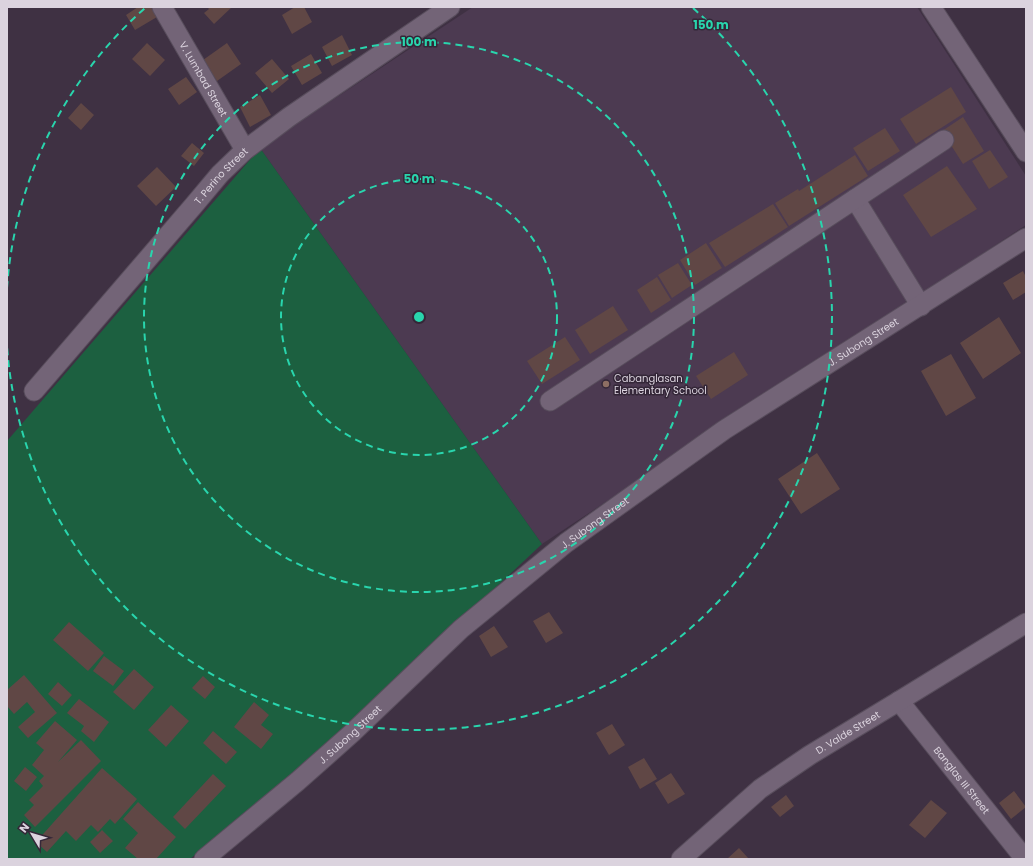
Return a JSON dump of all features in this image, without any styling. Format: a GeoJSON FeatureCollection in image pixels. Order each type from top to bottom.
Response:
{"type":"FeatureCollection","features":[{"type":"Feature","properties":{"kind":"street","name":"V. Lumbad Street"},"geometry":{"type":"LineString","coordinates":[[162,7],[245,150]]}},
{"type":"Feature","properties":{"kind":"street","name":"T. Perino Street"},"geometry":{"type":"LineString","coordinates":[[34,391],[220,174],[245,150],[289,117],[450,7]]}},
{"type":"Feature","properties":{"kind":"street"},"geometry":{"type":"LineString","coordinates":[[931,7],[1026,152]]}},
{"type":"Feature","properties":{"kind":"street"},"geometry":{"type":"LineString","coordinates":[[550,401],[944,140]]}},
{"type":"Feature","properties":{"kind":"street"},"geometry":{"type":"LineString","coordinates":[[855,199],[920,306]]}},
{"type":"Feature","properties":{"kind":"street","name":"J. Subong Street"},"geometry":{"type":"LineString","coordinates":[[204,859],[304,776],[352,733],[461,629],[566,543],[724,430],[1026,238]]}},
{"type":"Feature","properties":{"kind":"street","name":"D. Valde Street"},"geometry":{"type":"LineString","coordinates":[[681,859],[760,789],[810,755],[1026,623]]}},
{"type":"Feature","properties":{"kind":"street","name":"Banglas III Street"},"geometry":{"type":"LineString","coordinates":[[899,701],[1025,859]]}},
{"type":"Feature","properties":{"kind":"shaded area","name":"Cabanglasan Elementary School"},"geometry":{"type":"Polygon","coordinates":[[[473,7],[917,7],[1026,176],[1026,225],[542,544],[260,148],[473,7]]]}},
{"type":"Feature","properties":{"kind":"green space"},"geometry":{"type":"Polygon","coordinates":[[[260,148],[542,544],[330,743],[190,859],[7,859],[7,441],[260,148]]]}},
{"type":"Feature","properties":{"kind":"building"},"geometry":{"type":"Polygon","coordinates":[[[138,7],[151,7],[157,17],[135,30],[126,15],[138,7]]]}},
{"type":"Feature","properties":{"kind":"building"},"geometry":{"type":"Polygon","coordinates":[[[207,7],[232,7],[214,24],[204,13],[209,9],[207,7]]]}},
{"type":"Feature","properties":{"kind":"building"},"geometry":{"type":"Polygon","coordinates":[[[295,7],[304,7],[312,22],[292,34],[282,15],[295,7]]]}},
{"type":"Feature","properties":{"kind":"building"},"geometry":{"type":"Polygon","coordinates":[[[342,35],[352,55],[332,66],[322,47],[342,35]]]}},
{"type":"Feature","properties":{"kind":"building"},"geometry":{"type":"Polygon","coordinates":[[[147,43],[165,60],[150,76],[132,59],[147,43]]]}},
{"type":"Feature","properties":{"kind":"building"},"geometry":{"type":"Polygon","coordinates":[[[227,43],[241,64],[217,81],[203,60],[227,43]]]}},
{"type":"Feature","properties":{"kind":"building"},"geometry":{"type":"Polygon","coordinates":[[[311,54],[322,73],[302,85],[291,66],[311,54]]]}},
{"type":"Feature","properties":{"kind":"building"},"geometry":{"type":"Polygon","coordinates":[[[272,59],[289,79],[272,93],[255,73],[272,59]]]}},
{"type":"Feature","properties":{"kind":"building"},"geometry":{"type":"Polygon","coordinates":[[[186,77],[197,92],[179,105],[168,89],[186,77]]]}},
{"type":"Feature","properties":{"kind":"building"},"geometry":{"type":"Polygon","coordinates":[[[951,87],[966,112],[916,144],[900,119],[951,87]]]}},
{"type":"Feature","properties":{"kind":"building"},"geometry":{"type":"Polygon","coordinates":[[[260,95],[271,115],[250,127],[240,107],[260,95]]]}},
{"type":"Feature","properties":{"kind":"building"},"geometry":{"type":"Polygon","coordinates":[[[81,103],[94,115],[81,130],[68,118],[81,103]]]}},
{"type":"Feature","properties":{"kind":"building"},"geometry":{"type":"Polygon","coordinates":[[[963,117],[984,151],[963,164],[942,131],[963,117]]]}},
{"type":"Feature","properties":{"kind":"building"},"geometry":{"type":"Polygon","coordinates":[[[885,128],[900,151],[868,171],[853,148],[885,128]]]}},
{"type":"Feature","properties":{"kind":"building"},"geometry":{"type":"Polygon","coordinates":[[[192,143],[204,153],[194,166],[181,156],[192,143]]]}},
{"type":"Feature","properties":{"kind":"building"},"geometry":{"type":"Polygon","coordinates":[[[990,150],[1008,177],[989,189],[972,161],[990,150]]]}},
{"type":"Feature","properties":{"kind":"building"},"geometry":{"type":"Polygon","coordinates":[[[855,155],[868,176],[789,226],[775,203],[798,189],[799,191],[855,155]]]}},
{"type":"Feature","properties":{"kind":"building"},"geometry":{"type":"Polygon","coordinates":[[[947,166],[977,209],[931,237],[903,195],[947,166]]]}},
{"type":"Feature","properties":{"kind":"building"},"geometry":{"type":"Polygon","coordinates":[[[157,167],[176,187],[156,206],[137,186],[157,167]]]}},
{"type":"Feature","properties":{"kind":"building"},"geometry":{"type":"Polygon","coordinates":[[[773,204],[788,227],[725,267],[709,243],[773,204]]]}},
{"type":"Feature","properties":{"kind":"building"},"geometry":{"type":"Polygon","coordinates":[[[706,243],[722,268],[695,285],[680,260],[706,243]]]}},
{"type":"Feature","properties":{"kind":"building"},"geometry":{"type":"Polygon","coordinates":[[[678,263],[692,285],[672,298],[658,275],[678,263]]]}},
{"type":"Feature","properties":{"kind":"building"},"geometry":{"type":"Polygon","coordinates":[[[1023,271],[1026,277],[1026,292],[1013,300],[1003,283],[1023,271]]]}},
{"type":"Feature","properties":{"kind":"building"},"geometry":{"type":"Polygon","coordinates":[[[657,277],[671,300],[651,313],[637,290],[657,277]]]}},
{"type":"Feature","properties":{"kind":"building"},"geometry":{"type":"Polygon","coordinates":[[[613,306],[628,330],[590,354],[575,330],[613,306]]]}},
{"type":"Feature","properties":{"kind":"building"},"geometry":{"type":"Polygon","coordinates":[[[999,317],[1021,353],[983,379],[960,343],[999,317]]]}},
{"type":"Feature","properties":{"kind":"building"},"geometry":{"type":"Polygon","coordinates":[[[565,337],[580,360],[542,384],[527,361],[565,337]]]}},
{"type":"Feature","properties":{"kind":"building"},"geometry":{"type":"Polygon","coordinates":[[[734,352],[748,375],[711,399],[696,376],[734,352]]]}},
{"type":"Feature","properties":{"kind":"building"},"geometry":{"type":"Polygon","coordinates":[[[951,354],[976,398],[946,416],[921,371],[951,354]]]}},
{"type":"Feature","properties":{"kind":"building"},"geometry":{"type":"Polygon","coordinates":[[[817,453],[840,489],[801,514],[778,479],[817,453]]]}},
{"type":"Feature","properties":{"kind":"building"},"geometry":{"type":"Polygon","coordinates":[[[549,612],[563,633],[546,643],[533,621],[549,612]]]}},
{"type":"Feature","properties":{"kind":"building"},"geometry":{"type":"Polygon","coordinates":[[[69,622],[104,653],[88,671],[53,640],[69,622]]]}},
{"type":"Feature","properties":{"kind":"building"},"geometry":{"type":"Polygon","coordinates":[[[494,626],[508,647],[491,657],[479,636],[494,626]]]}},
{"type":"Feature","properties":{"kind":"building"},"geometry":{"type":"Polygon","coordinates":[[[104,656],[124,671],[113,686],[93,671],[104,656]]]}},
{"type":"Feature","properties":{"kind":"building"},"geometry":{"type":"Polygon","coordinates":[[[134,669],[154,687],[134,710],[113,692],[134,669]]]}},
{"type":"Feature","properties":{"kind":"building"},"geometry":{"type":"Polygon","coordinates":[[[24,675],[57,713],[28,738],[18,727],[35,712],[27,702],[14,714],[7,706],[7,690],[24,675]]]}},
{"type":"Feature","properties":{"kind":"building"},"geometry":{"type":"Polygon","coordinates":[[[203,676],[215,687],[205,699],[192,688],[203,676]]]}},
{"type":"Feature","properties":{"kind":"building"},"geometry":{"type":"Polygon","coordinates":[[[58,682],[72,695],[62,706],[48,694],[58,682]]]}},
{"type":"Feature","properties":{"kind":"building"},"geometry":{"type":"Polygon","coordinates":[[[79,699],[109,722],[94,742],[81,731],[84,726],[67,713],[79,699]]]}},
{"type":"Feature","properties":{"kind":"building"},"geometry":{"type":"Polygon","coordinates":[[[254,702],[269,715],[261,725],[273,734],[261,749],[234,727],[254,702]]]}},
{"type":"Feature","properties":{"kind":"building"},"geometry":{"type":"Polygon","coordinates":[[[171,705],[189,721],[166,747],[148,730],[171,705]]]}},
{"type":"Feature","properties":{"kind":"building"},"geometry":{"type":"Polygon","coordinates":[[[55,721],[77,740],[58,762],[81,740],[101,761],[35,827],[24,815],[34,805],[29,800],[43,786],[39,781],[44,776],[32,765],[44,750],[36,743],[55,721]]]}},
{"type":"Feature","properties":{"kind":"building"},"geometry":{"type":"Polygon","coordinates":[[[612,724],[625,745],[609,755],[596,733],[612,724]]]}},
{"type":"Feature","properties":{"kind":"building"},"geometry":{"type":"Polygon","coordinates":[[[213,731],[237,752],[226,764],[203,743],[213,731]]]}},
{"type":"Feature","properties":{"kind":"building"},"geometry":{"type":"Polygon","coordinates":[[[644,758],[657,779],[640,789],[628,767],[644,758]]]}},
{"type":"Feature","properties":{"kind":"building"},"geometry":{"type":"Polygon","coordinates":[[[25,767],[37,777],[26,791],[14,781],[25,767]]]}},
{"type":"Feature","properties":{"kind":"building"},"geometry":{"type":"Polygon","coordinates":[[[102,768],[137,799],[115,824],[110,819],[98,832],[91,825],[76,841],[66,831],[47,852],[36,842],[102,768]]]}},
{"type":"Feature","properties":{"kind":"building"},"geometry":{"type":"Polygon","coordinates":[[[671,773],[685,794],[668,804],[655,783],[671,773]]]}},
{"type":"Feature","properties":{"kind":"building"},"geometry":{"type":"Polygon","coordinates":[[[213,774],[226,786],[185,829],[173,817],[213,774]]]}},
{"type":"Feature","properties":{"kind":"building"},"geometry":{"type":"Polygon","coordinates":[[[1014,791],[1026,807],[1011,819],[999,803],[1014,791]]]}},
{"type":"Feature","properties":{"kind":"building"},"geometry":{"type":"Polygon","coordinates":[[[786,795],[794,806],[780,817],[771,807],[786,795]]]}},
{"type":"Feature","properties":{"kind":"building"},"geometry":{"type":"Polygon","coordinates":[[[931,800],[947,813],[925,838],[909,825],[931,800]]]}},
{"type":"Feature","properties":{"kind":"building"},"geometry":{"type":"Polygon","coordinates":[[[138,802],[176,837],[156,859],[138,859],[125,848],[138,833],[123,819],[138,802]]]}},
{"type":"Feature","properties":{"kind":"building"},"geometry":{"type":"Polygon","coordinates":[[[102,830],[113,841],[100,853],[90,842],[102,830]]]}},
{"type":"Feature","properties":{"kind":"building"},"geometry":{"type":"Polygon","coordinates":[[[739,848],[749,859],[727,859],[739,848]]]}},
{"type":"Feature","properties":{"kind":"place","name":"Cabanglasan Elementary School"},"geometry":{"type":"Point","coordinates":[606,384]}}]}
